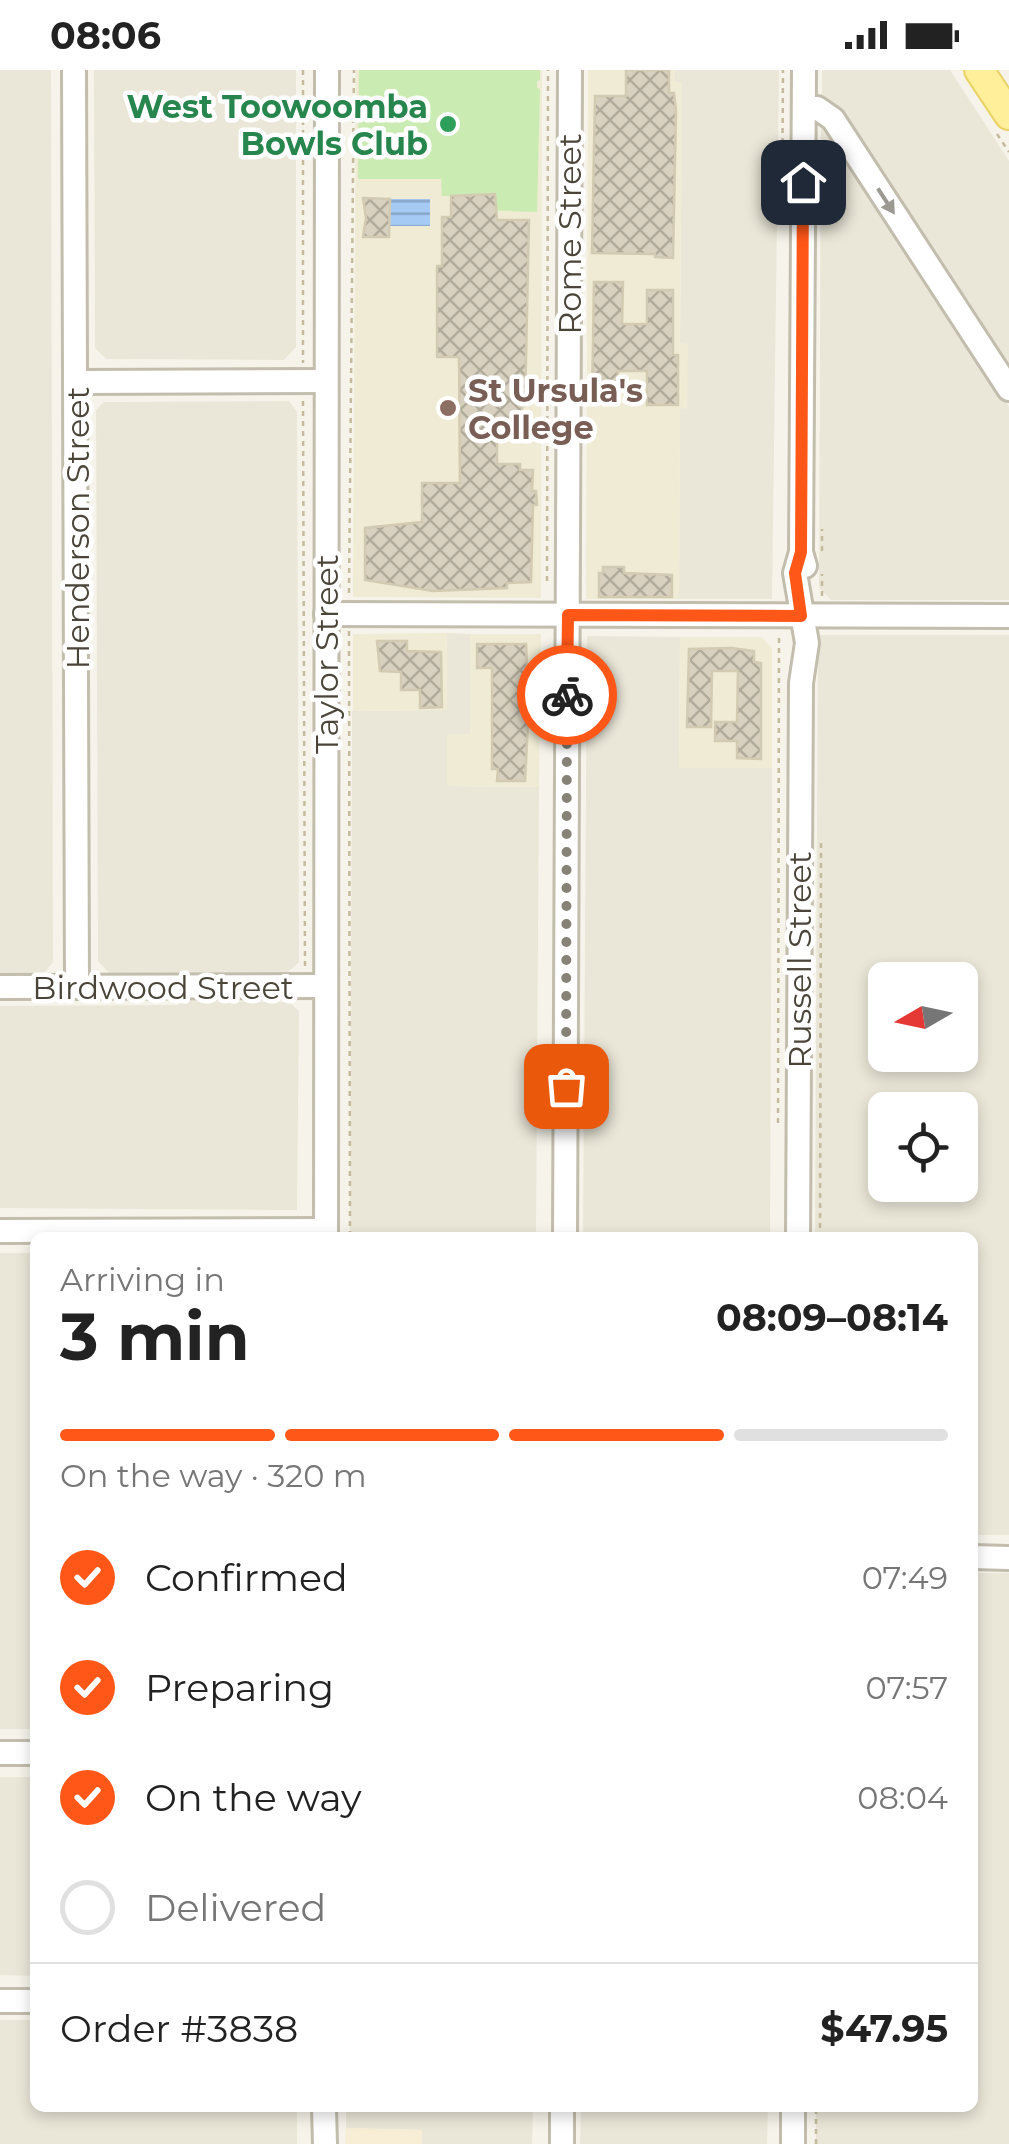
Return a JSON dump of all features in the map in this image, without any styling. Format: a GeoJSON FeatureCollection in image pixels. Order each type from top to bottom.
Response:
{"type":"FeatureCollection","features":[{"type":"Feature","properties":{"kind":"main road"},"geometry":{"type":"LineString","coordinates":[[980,70],[1009,115]]}},
{"type":"Feature","properties":{"kind":"street","name":"Henderson Street"},"geometry":{"type":"LineString","coordinates":[[74,70],[77,986]]}},
{"type":"Feature","properties":{"kind":"street","name":"Taylor Street"},"geometry":{"type":"LineString","coordinates":[[326,1232],[315,986],[337,614],[314,381],[327,70]]}},
{"type":"Feature","properties":{"kind":"street","name":"Rome Street"},"geometry":{"type":"LineString","coordinates":[[565,1232],[559,615],[570,70]]}},
{"type":"Feature","properties":{"kind":"street","name":"Russell Street"},"geometry":{"type":"LineString","coordinates":[[798,1232],[801,683],[790,616],[801,552],[804,70]]}},
{"type":"Feature","properties":{"kind":"street"},"geometry":{"type":"LineString","coordinates":[[804,108],[817,108],[833,119],[1009,389]]}},
{"type":"Feature","properties":{"kind":"street"},"geometry":{"type":"LineString","coordinates":[[77,382],[314,381]]}},
{"type":"Feature","properties":{"kind":"street"},"geometry":{"type":"LineString","coordinates":[[337,614],[1009,616]]}},
{"type":"Feature","properties":{"kind":"street","name":"Birdwood Street"},"geometry":{"type":"LineString","coordinates":[[0,987],[315,986]]}},
{"type":"Feature","properties":{"kind":"street"},"geometry":{"type":"LineString","coordinates":[[0,1231],[109,1232]]}},
{"type":"Feature","properties":{"kind":"street"},"geometry":{"type":"LineString","coordinates":[[978,1556],[1006,1557]]}},
{"type":"Feature","properties":{"kind":"street"},"geometry":{"type":"LineString","coordinates":[[0,1753],[30,1753]]}},
{"type":"Feature","properties":{"kind":"street"},"geometry":{"type":"LineString","coordinates":[[0,2002],[30,2001]]}},
{"type":"Feature","properties":{"kind":"street"},"geometry":{"type":"LineString","coordinates":[[324,2112],[324,2144]]}},
{"type":"Feature","properties":{"kind":"street"},"geometry":{"type":"LineString","coordinates":[[562,2112],[562,2144]]}},
{"type":"Feature","properties":{"kind":"street"},"geometry":{"type":"LineString","coordinates":[[793,2112],[793,2144]]}},
{"type":"Feature","properties":{"kind":"path"},"geometry":{"type":"LineString","coordinates":[[303,70],[314,381],[315,986]]}},
{"type":"Feature","properties":{"kind":"path"},"geometry":{"type":"LineString","coordinates":[[350,1232],[337,614],[354,70]]}},
{"type":"Feature","properties":{"kind":"path"},"geometry":{"type":"LineString","coordinates":[[548,70],[547,594],[559,615]]}},
{"type":"Feature","properties":{"kind":"path"},"geometry":{"type":"LineString","coordinates":[[778,1123],[790,616]]}},
{"type":"Feature","properties":{"kind":"path"},"geometry":{"type":"LineString","coordinates":[[820,1232],[821,824]]}},
{"type":"Feature","properties":{"kind":"path"},"geometry":{"type":"LineString","coordinates":[[816,2112],[816,2144]]}},
{"type":"Feature","properties":{"kind":"shaded area"},"geometry":{"type":"Polygon","coordinates":[[[0,70],[51,70],[53,962],[44,973],[0,973],[0,70]]]}},
{"type":"Feature","properties":{"kind":"shaded area"},"geometry":{"type":"Polygon","coordinates":[[[94,70],[296,70],[296,347],[284,360],[106,359],[95,348],[94,70]]]}},
{"type":"Feature","properties":{"kind":"shaded area","name":"St Ursula's College"},"geometry":{"type":"Polygon","coordinates":[[[356,70],[542,70],[541,598],[353,597],[356,70]]]}},
{"type":"Feature","properties":{"kind":"shaded area","name":"St Ursula's College"},"geometry":{"type":"Polygon","coordinates":[[[588,70],[675,70],[675,82],[682,82],[680,343],[688,344],[687,408],[680,409],[679,599],[586,599],[588,70]]]}},
{"type":"Feature","properties":{"kind":"shaded area"},"geometry":{"type":"Polygon","coordinates":[[[675,70],[779,70],[772,599],[679,599],[680,408],[687,408],[687,344],[680,344],[682,83],[675,82],[675,70]]]}},
{"type":"Feature","properties":{"kind":"shaded area"},"geometry":{"type":"Polygon","coordinates":[[[822,70],[950,70],[1009,161],[1009,382],[822,96],[822,70]]]}},
{"type":"Feature","properties":{"kind":"shaded area"},"geometry":{"type":"Polygon","coordinates":[[[821,119],[1009,407],[1009,600],[831,600],[819,588],[821,119]]]}},
{"type":"Feature","properties":{"kind":"shaded area"},"geometry":{"type":"Polygon","coordinates":[[[289,401],[297,412],[299,962],[288,972],[109,973],[98,961],[96,410],[104,402],[289,401]]]}},
{"type":"Feature","properties":{"kind":"shaded area"},"geometry":{"type":"Polygon","coordinates":[[[447,633],[470,634],[470,735],[447,786],[539,787],[536,1232],[350,1232],[352,711],[446,710],[447,633]]]}},
{"type":"Feature","properties":{"kind":"shaded area"},"geometry":{"type":"Polygon","coordinates":[[[447,633],[447,710],[353,711],[353,634],[447,633]]]}},
{"type":"Feature","properties":{"kind":"shaded area"},"geometry":{"type":"Polygon","coordinates":[[[470,634],[541,634],[539,787],[447,786],[447,734],[470,734],[470,634]]]}},
{"type":"Feature","properties":{"kind":"shaded area"},"geometry":{"type":"Polygon","coordinates":[[[818,635],[1009,635],[1009,1535],[978,1535],[978,1232],[815,1232],[818,635]]]}},
{"type":"Feature","properties":{"kind":"shaded area"},"geometry":{"type":"Polygon","coordinates":[[[587,636],[680,637],[679,768],[772,768],[770,1232],[583,1232],[587,636]]]}},
{"type":"Feature","properties":{"kind":"shaded area"},"geometry":{"type":"Polygon","coordinates":[[[680,637],[762,637],[772,648],[772,768],[679,768],[680,637]]]}},
{"type":"Feature","properties":{"kind":"shaded area"},"geometry":{"type":"Polygon","coordinates":[[[179,1001],[289,1002],[299,1011],[297,1210],[0,1208],[0,1006],[178,1005],[179,1001]]]}},
{"type":"Feature","properties":{"kind":"shaded area"},"geometry":{"type":"Polygon","coordinates":[[[0,1253],[30,1253],[30,1729],[0,1729],[0,1253]]]}},
{"type":"Feature","properties":{"kind":"shaded area"},"geometry":{"type":"Polygon","coordinates":[[[978,1573],[1009,1573],[1009,2144],[816,2144],[816,2112],[978,2112],[978,1573]]]}},
{"type":"Feature","properties":{"kind":"shaded area"},"geometry":{"type":"Polygon","coordinates":[[[0,1777],[30,1777],[30,1976],[0,1975],[0,1777]]]}},
{"type":"Feature","properties":{"kind":"shaded area"},"geometry":{"type":"Polygon","coordinates":[[[0,2020],[30,2020],[30,2112],[297,2112],[297,2144],[0,2144],[0,2020]]]}},
{"type":"Feature","properties":{"kind":"shaded area"},"geometry":{"type":"Polygon","coordinates":[[[346,2112],[533,2112],[532,2144],[422,2144],[421,2130],[346,2128],[346,2112]]]}},
{"type":"Feature","properties":{"kind":"shaded area"},"geometry":{"type":"Polygon","coordinates":[[[581,2112],[768,2112],[767,2144],[580,2144],[581,2112]]]}},
{"type":"Feature","properties":{"kind":"shaded area"},"geometry":{"type":"Polygon","coordinates":[[[346,2128],[422,2130],[422,2144],[345,2144],[346,2128]]]}},
{"type":"Feature","properties":{"kind":"green space","name":"West Toowoomba Bowls Club"},"geometry":{"type":"Polygon","coordinates":[[[359,70],[540,70],[537,212],[451,209],[451,196],[442,196],[441,179],[358,179],[359,70]]]}},
{"type":"Feature","properties":{"kind":"water"},"geometry":{"type":"Polygon","coordinates":[[[378,199],[430,199],[430,226],[378,226],[378,199]]]}},
{"type":"Feature","properties":{"kind":"building"},"geometry":{"type":"Polygon","coordinates":[[[626,70],[669,70],[669,93],[674,93],[676,111],[673,258],[592,253],[595,96],[626,96],[626,70]]]}},
{"type":"Feature","properties":{"kind":"building"},"geometry":{"type":"Polygon","coordinates":[[[495,194],[497,220],[529,220],[522,433],[497,433],[497,464],[520,464],[520,470],[533,470],[532,491],[536,491],[537,505],[533,505],[531,582],[507,583],[507,588],[433,591],[365,580],[365,528],[422,522],[422,483],[460,483],[459,357],[437,357],[437,266],[442,266],[442,217],[451,217],[451,196],[495,194]]]}},
{"type":"Feature","properties":{"kind":"building"},"geometry":{"type":"Polygon","coordinates":[[[363,198],[390,199],[389,237],[363,237],[363,198]]]}},
{"type":"Feature","properties":{"kind":"building"},"geometry":{"type":"Polygon","coordinates":[[[594,282],[623,282],[622,324],[647,324],[647,290],[673,290],[678,405],[647,405],[647,371],[618,371],[618,402],[592,402],[594,282]]]}},
{"type":"Feature","properties":{"kind":"building"},"geometry":{"type":"Polygon","coordinates":[[[603,567],[624,567],[624,573],[672,575],[672,597],[599,597],[599,573],[603,573],[603,567]]]}},
{"type":"Feature","properties":{"kind":"building"},"geometry":{"type":"Polygon","coordinates":[[[377,641],[407,641],[407,651],[441,652],[442,707],[420,708],[420,690],[401,690],[401,672],[380,671],[377,641]]]}},
{"type":"Feature","properties":{"kind":"building"},"geometry":{"type":"Polygon","coordinates":[[[477,644],[526,644],[529,705],[525,781],[497,781],[498,769],[492,769],[492,668],[477,668],[477,644]]]}},
{"type":"Feature","properties":{"kind":"building"},"geometry":{"type":"Polygon","coordinates":[[[689,649],[754,651],[754,662],[761,663],[761,759],[737,758],[737,741],[715,741],[715,722],[737,722],[738,671],[712,671],[711,727],[687,727],[689,649]]]}},
{"type":"Feature","properties":{"kind":"way so far"},"geometry":{"type":"LineString","coordinates":[[566,1086],[567,695]]}},
{"type":"Feature","properties":{"kind":"place","name":"West Toowoomba Bowls Club"},"geometry":{"type":"Point","coordinates":[448,124]}},
{"type":"Feature","properties":{"kind":"place","name":"St Ursula's College"},"geometry":{"type":"Point","coordinates":[448,408]}},
{"type":"Feature","properties":{"kind":"route"},"geometry":{"type":"LineString","coordinates":[[567,695],[568,615],[801,616],[795,573],[801,552],[803,182]]}}]}
